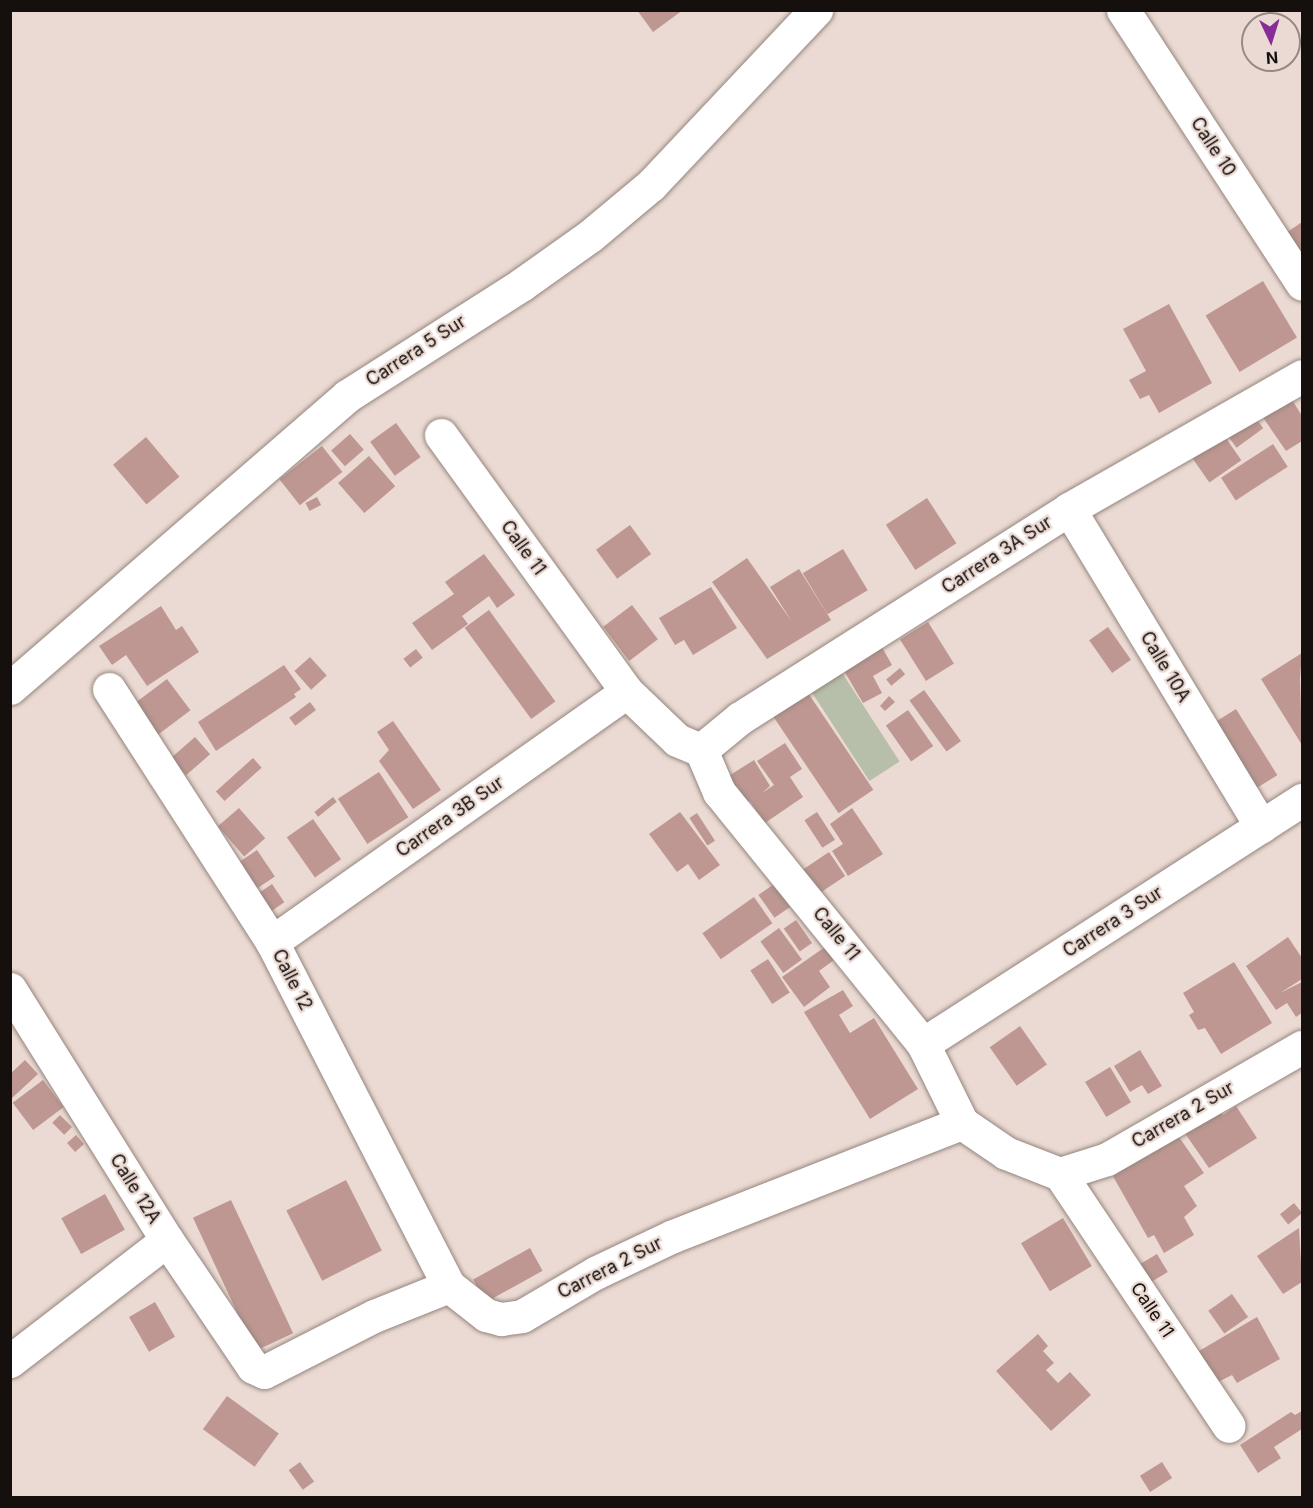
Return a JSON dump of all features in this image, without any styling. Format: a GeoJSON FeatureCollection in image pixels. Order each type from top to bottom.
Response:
{"type":"FeatureCollection","features":[{"type":"Feature","properties":{"kind":"street","name":"Calle 10"},"geometry":{"type":"LineString","coordinates":[[1123,10],[1302,284]]}},
{"type":"Feature","properties":{"kind":"street","name":"Carrera 5 Sur"},"geometry":{"type":"LineString","coordinates":[[10,688],[347,396],[422,345],[521,285],[634,200],[806,14]]}},
{"type":"Feature","properties":{"kind":"street","name":"Carrera 3A Sur"},"geometry":{"type":"LineString","coordinates":[[701,750],[740,718],[1069,508],[1302,376]]}},
{"type":"Feature","properties":{"kind":"street","name":"Calle 11"},"geometry":{"type":"LineString","coordinates":[[441,435],[627,692],[677,740],[701,750],[719,792],[923,1044],[962,1123],[1006,1153],[1060,1174],[1229,1426]]}},
{"type":"Feature","properties":{"kind":"street","name":"Calle 10A"},"geometry":{"type":"LineString","coordinates":[[1069,508],[1262,826]]}},
{"type":"Feature","properties":{"kind":"street","name":"Calle 12"},"geometry":{"type":"LineString","coordinates":[[109,689],[272,942],[448,1286]]}},
{"type":"Feature","properties":{"kind":"street","name":"Carrera 3B Sur"},"geometry":{"type":"LineString","coordinates":[[272,942],[627,692]]}},
{"type":"Feature","properties":{"kind":"street","name":"Carrera 3 Sur"},"geometry":{"type":"LineString","coordinates":[[923,1044],[1302,800]]}},
{"type":"Feature","properties":{"kind":"street","name":"Calle 12A"},"geometry":{"type":"LineString","coordinates":[[10,989],[167,1240],[253,1367],[264,1372],[272,1370],[374,1317],[448,1286]]}},
{"type":"Feature","properties":{"kind":"street","name":"Carrera 2 Sur"},"geometry":{"type":"LineString","coordinates":[[1060,1174],[1107,1159],[1302,1047]]}},
{"type":"Feature","properties":{"kind":"street","name":"Carrera 2 Sur"},"geometry":{"type":"LineString","coordinates":[[448,1286],[486,1315],[501,1319],[522,1316],[595,1273],[673,1236],[962,1123]]}},
{"type":"Feature","properties":{"kind":"street"},"geometry":{"type":"LineString","coordinates":[[10,1361],[167,1240]]}},
{"type":"Feature","properties":{"kind":"green space"},"geometry":{"type":"Polygon","coordinates":[[[837,665],[900,761],[869,781],[807,685],[837,665]]]}},
{"type":"Feature","properties":{"kind":"building"},"geometry":{"type":"Polygon","coordinates":[[[637,10],[683,10],[653,32],[637,10]]]}},
{"type":"Feature","properties":{"kind":"building"},"geometry":{"type":"Polygon","coordinates":[[[1302,222],[1302,257],[1286,233],[1302,222]]]}},
{"type":"Feature","properties":{"kind":"building"},"geometry":{"type":"Polygon","coordinates":[[[1263,281],[1297,338],[1240,372],[1206,316],[1263,281]]]}},
{"type":"Feature","properties":{"kind":"building"},"geometry":{"type":"Polygon","coordinates":[[[1169,304],[1212,383],[1159,413],[1149,395],[1140,399],[1129,380],[1146,371],[1123,329],[1169,304]]]}},
{"type":"Feature","properties":{"kind":"building"},"geometry":{"type":"Polygon","coordinates":[[[1291,398],[1302,416],[1302,441],[1286,451],[1262,416],[1291,398]]]}},
{"type":"Feature","properties":{"kind":"building"},"geometry":{"type":"Polygon","coordinates":[[[1255,417],[1263,428],[1237,448],[1228,436],[1255,417]]]}},
{"type":"Feature","properties":{"kind":"building"},"geometry":{"type":"Polygon","coordinates":[[[396,423],[421,457],[395,476],[370,442],[396,423]]]}},
{"type":"Feature","properties":{"kind":"building"},"geometry":{"type":"Polygon","coordinates":[[[350,434],[364,450],[345,466],[331,450],[350,434]]]}},
{"type":"Feature","properties":{"kind":"building"},"geometry":{"type":"Polygon","coordinates":[[[1223,434],[1241,460],[1209,483],[1191,456],[1223,434]]]}},
{"type":"Feature","properties":{"kind":"building"},"geometry":{"type":"Polygon","coordinates":[[[146,437],[179,477],[146,504],[113,465],[146,437]]]}},
{"type":"Feature","properties":{"kind":"building"},"geometry":{"type":"Polygon","coordinates":[[[1273,444],[1288,467],[1236,500],[1221,478],[1273,444]]]}},
{"type":"Feature","properties":{"kind":"building"},"geometry":{"type":"Polygon","coordinates":[[[322,446],[342,472],[300,505],[279,479],[322,446]]]}},
{"type":"Feature","properties":{"kind":"building"},"geometry":{"type":"Polygon","coordinates":[[[369,456],[395,486],[364,513],[338,483],[369,456]]]}},
{"type":"Feature","properties":{"kind":"building"},"geometry":{"type":"Polygon","coordinates":[[[317,497],[321,505],[310,511],[305,503],[317,497]]]}},
{"type":"Feature","properties":{"kind":"building"},"geometry":{"type":"Polygon","coordinates":[[[927,498],[956,543],[915,570],[886,525],[927,498]]]}},
{"type":"Feature","properties":{"kind":"building"},"geometry":{"type":"Polygon","coordinates":[[[630,525],[651,554],[617,579],[596,550],[630,525]]]}},
{"type":"Feature","properties":{"kind":"building"},"geometry":{"type":"Polygon","coordinates":[[[843,549],[868,590],[827,614],[803,573],[843,549]]]}},
{"type":"Feature","properties":{"kind":"building"},"geometry":{"type":"Polygon","coordinates":[[[484,554],[515,595],[497,608],[489,596],[462,616],[468,624],[432,650],[412,623],[454,594],[445,582],[484,554]]]}},
{"type":"Feature","properties":{"kind":"building"},"geometry":{"type":"Polygon","coordinates":[[[747,558],[792,622],[770,587],[799,569],[831,620],[767,659],[712,582],[747,558]]]}},
{"type":"Feature","properties":{"kind":"building"},"geometry":{"type":"Polygon","coordinates":[[[711,587],[737,628],[693,655],[684,640],[675,645],[659,618],[711,587]]]}},
{"type":"Feature","properties":{"kind":"building"},"geometry":{"type":"Polygon","coordinates":[[[632,605],[658,639],[629,661],[603,627],[632,605]]]}},
{"type":"Feature","properties":{"kind":"building"},"geometry":{"type":"Polygon","coordinates":[[[161,606],[176,630],[182,626],[199,652],[147,686],[126,655],[112,665],[99,646],[161,606]]]}},
{"type":"Feature","properties":{"kind":"building"},"geometry":{"type":"Polygon","coordinates":[[[489,610],[555,701],[531,719],[465,628],[489,610]]]}},
{"type":"Feature","properties":{"kind":"building"},"geometry":{"type":"Polygon","coordinates":[[[928,622],[954,664],[926,681],[900,639],[928,622]]]}},
{"type":"Feature","properties":{"kind":"building"},"geometry":{"type":"Polygon","coordinates":[[[1108,627],[1131,660],[1112,673],[1089,640],[1108,627]]]}},
{"type":"Feature","properties":{"kind":"building"},"geometry":{"type":"Polygon","coordinates":[[[879,642],[892,665],[873,676],[882,693],[863,703],[840,664],[879,642]]]}},
{"type":"Feature","properties":{"kind":"building"},"geometry":{"type":"Polygon","coordinates":[[[416,649],[423,658],[410,668],[403,659],[416,649]]]}},
{"type":"Feature","properties":{"kind":"building"},"geometry":{"type":"Polygon","coordinates":[[[1302,653],[1300,679],[1302,745],[1261,679],[1302,653]]]}},
{"type":"Feature","properties":{"kind":"building"},"geometry":{"type":"Polygon","coordinates":[[[310,657],[327,676],[311,690],[294,671],[310,657]]]}},
{"type":"Feature","properties":{"kind":"building"},"geometry":{"type":"Polygon","coordinates":[[[284,665],[301,689],[294,694],[296,697],[216,751],[198,722],[284,665]]]}},
{"type":"Feature","properties":{"kind":"building"},"geometry":{"type":"Polygon","coordinates":[[[900,668],[905,674],[891,686],[886,680],[900,668]]]}},
{"type":"Feature","properties":{"kind":"building"},"geometry":{"type":"Polygon","coordinates":[[[167,679],[190,710],[157,735],[133,704],[167,679]]]}},
{"type":"Feature","properties":{"kind":"building"},"geometry":{"type":"Polygon","coordinates":[[[804,687],[873,790],[839,813],[769,710],[804,687]]]}},
{"type":"Feature","properties":{"kind":"building"},"geometry":{"type":"Polygon","coordinates":[[[924,690],[961,741],[946,752],[909,701],[924,690]]]}},
{"type":"Feature","properties":{"kind":"building"},"geometry":{"type":"Polygon","coordinates":[[[889,696],[895,702],[885,711],[880,706],[889,696]]]}},
{"type":"Feature","properties":{"kind":"building"},"geometry":{"type":"Polygon","coordinates":[[[310,702],[316,710],[295,726],[289,718],[310,702]]]}},
{"type":"Feature","properties":{"kind":"building"},"geometry":{"type":"Polygon","coordinates":[[[1236,709],[1277,775],[1252,791],[1211,725],[1236,709]]]}},
{"type":"Feature","properties":{"kind":"building"},"geometry":{"type":"Polygon","coordinates":[[[908,710],[933,746],[911,762],[886,725],[908,710]]]}},
{"type":"Feature","properties":{"kind":"building"},"geometry":{"type":"Polygon","coordinates":[[[393,721],[441,790],[413,809],[379,761],[389,750],[377,732],[393,721]]]}},
{"type":"Feature","properties":{"kind":"building"},"geometry":{"type":"Polygon","coordinates":[[[195,737],[210,754],[186,775],[171,758],[195,737]]]}},
{"type":"Feature","properties":{"kind":"building"},"geometry":{"type":"Polygon","coordinates":[[[785,743],[802,769],[790,777],[803,797],[765,823],[750,801],[743,803],[727,777],[754,760],[770,786],[762,793],[774,785],[757,761],[785,743]]]}},
{"type":"Feature","properties":{"kind":"building"},"geometry":{"type":"Polygon","coordinates":[[[253,758],[262,768],[225,801],[216,791],[253,758]]]}},
{"type":"Feature","properties":{"kind":"building"},"geometry":{"type":"Polygon","coordinates":[[[379,772],[408,817],[367,844],[338,799],[379,772]]]}},
{"type":"Feature","properties":{"kind":"building"},"geometry":{"type":"Polygon","coordinates":[[[333,797],[337,802],[318,817],[314,812],[333,797]]]}},
{"type":"Feature","properties":{"kind":"building"},"geometry":{"type":"Polygon","coordinates":[[[239,808],[265,838],[244,857],[218,826],[239,808]]]}},
{"type":"Feature","properties":{"kind":"building"},"geometry":{"type":"Polygon","coordinates":[[[852,808],[883,854],[848,876],[832,851],[843,844],[830,824],[852,808]]]}},
{"type":"Feature","properties":{"kind":"building"},"geometry":{"type":"Polygon","coordinates":[[[680,812],[720,865],[699,880],[688,864],[677,872],[649,834],[680,812]]]}},
{"type":"Feature","properties":{"kind":"building"},"geometry":{"type":"Polygon","coordinates":[[[817,812],[835,840],[822,848],[804,820],[817,812]]]}},
{"type":"Feature","properties":{"kind":"building"},"geometry":{"type":"Polygon","coordinates":[[[697,813],[715,841],[707,846],[689,818],[697,813]]]}},
{"type":"Feature","properties":{"kind":"building"},"geometry":{"type":"Polygon","coordinates":[[[313,819],[341,859],[315,877],[287,837],[313,819]]]}},
{"type":"Feature","properties":{"kind":"building"},"geometry":{"type":"Polygon","coordinates":[[[257,850],[275,877],[253,892],[235,865],[257,850]]]}},
{"type":"Feature","properties":{"kind":"building"},"geometry":{"type":"Polygon","coordinates":[[[829,852],[845,876],[813,898],[797,874],[829,852]]]}},
{"type":"Feature","properties":{"kind":"building"},"geometry":{"type":"Polygon","coordinates":[[[272,884],[284,902],[272,911],[260,892],[272,884]]]}},
{"type":"Feature","properties":{"kind":"building"},"geometry":{"type":"Polygon","coordinates":[[[774,884],[790,907],[774,918],[758,895],[774,884]]]}},
{"type":"Feature","properties":{"kind":"building"},"geometry":{"type":"Polygon","coordinates":[[[754,897],[772,923],[721,959],[702,933],[754,897]]]}},
{"type":"Feature","properties":{"kind":"building"},"geometry":{"type":"Polygon","coordinates":[[[796,920],[812,943],[800,952],[784,929],[796,920]]]}},
{"type":"Feature","properties":{"kind":"building"},"geometry":{"type":"Polygon","coordinates":[[[779,928],[802,960],[783,973],[760,942],[779,928]]]}},
{"type":"Feature","properties":{"kind":"building"},"geometry":{"type":"Polygon","coordinates":[[[1288,937],[1302,958],[1302,979],[1280,993],[1302,982],[1302,1013],[1296,1017],[1287,1003],[1276,1010],[1246,966],[1288,937]]]}},
{"type":"Feature","properties":{"kind":"building"},"geometry":{"type":"Polygon","coordinates":[[[825,947],[834,960],[819,971],[830,987],[804,1007],[782,977],[825,947]]]}},
{"type":"Feature","properties":{"kind":"building"},"geometry":{"type":"Polygon","coordinates":[[[768,959],[790,993],[772,1004],[750,970],[768,959]]]}},
{"type":"Feature","properties":{"kind":"building"},"geometry":{"type":"Polygon","coordinates":[[[1234,962],[1272,1023],[1221,1054],[1205,1028],[1198,1030],[1189,1015],[1194,1012],[1183,993],[1234,962]]]}},
{"type":"Feature","properties":{"kind":"building"},"geometry":{"type":"Polygon","coordinates":[[[843,990],[853,1006],[839,1015],[850,1033],[874,1018],[918,1089],[870,1119],[804,1012],[843,990]]]}},
{"type":"Feature","properties":{"kind":"building"},"geometry":{"type":"Polygon","coordinates":[[[1020,1026],[1047,1065],[1017,1086],[990,1047],[1020,1026]]]}},
{"type":"Feature","properties":{"kind":"building"},"geometry":{"type":"Polygon","coordinates":[[[1140,1050],[1162,1086],[1148,1094],[1142,1085],[1130,1092],[1114,1066],[1140,1050]]]}},
{"type":"Feature","properties":{"kind":"building"},"geometry":{"type":"Polygon","coordinates":[[[25,1060],[38,1074],[12,1098],[10,1074],[25,1060]]]}},
{"type":"Feature","properties":{"kind":"building"},"geometry":{"type":"Polygon","coordinates":[[[1110,1067],[1131,1102],[1106,1117],[1085,1082],[1110,1067]]]}},
{"type":"Feature","properties":{"kind":"building"},"geometry":{"type":"Polygon","coordinates":[[[43,1080],[63,1107],[33,1130],[13,1103],[43,1080]]]}},
{"type":"Feature","properties":{"kind":"building"},"geometry":{"type":"Polygon","coordinates":[[[1236,1106],[1257,1138],[1209,1168],[1184,1132],[1218,1108],[1223,1115],[1236,1106]]]}},
{"type":"Feature","properties":{"kind":"building"},"geometry":{"type":"Polygon","coordinates":[[[60,1115],[72,1127],[64,1135],[52,1123],[60,1115]]]}},
{"type":"Feature","properties":{"kind":"building"},"geometry":{"type":"Polygon","coordinates":[[[76,1135],[84,1144],[75,1152],[67,1143],[76,1135]]]}},
{"type":"Feature","properties":{"kind":"building"},"geometry":{"type":"Polygon","coordinates":[[[1179,1137],[1204,1173],[1184,1186],[1197,1206],[1184,1217],[1194,1235],[1164,1253],[1154,1235],[1148,1238],[1110,1171],[1179,1137]]]}},
{"type":"Feature","properties":{"kind":"building"},"geometry":{"type":"Polygon","coordinates":[[[346,1180],[382,1250],[322,1281],[286,1210],[346,1180]]]}},
{"type":"Feature","properties":{"kind":"building"},"geometry":{"type":"Polygon","coordinates":[[[105,1194],[125,1230],[81,1254],[61,1218],[105,1194]]]}},
{"type":"Feature","properties":{"kind":"building"},"geometry":{"type":"Polygon","coordinates":[[[231,1200],[293,1333],[255,1351],[193,1218],[231,1200]]]}},
{"type":"Feature","properties":{"kind":"building"},"geometry":{"type":"Polygon","coordinates":[[[1294,1203],[1302,1213],[1288,1224],[1280,1214],[1294,1203]]]}},
{"type":"Feature","properties":{"kind":"building"},"geometry":{"type":"Polygon","coordinates":[[[1063,1218],[1092,1266],[1050,1291],[1021,1243],[1063,1218]]]}},
{"type":"Feature","properties":{"kind":"building"},"geometry":{"type":"Polygon","coordinates":[[[1299,1228],[1302,1282],[1283,1294],[1257,1256],[1299,1228]]]}},
{"type":"Feature","properties":{"kind":"building"},"geometry":{"type":"Polygon","coordinates":[[[530,1248],[543,1271],[486,1302],[473,1280],[530,1248]]]}},
{"type":"Feature","properties":{"kind":"building"},"geometry":{"type":"Polygon","coordinates":[[[1157,1254],[1168,1272],[1149,1283],[1138,1265],[1157,1254]]]}},
{"type":"Feature","properties":{"kind":"building"},"geometry":{"type":"Polygon","coordinates":[[[1232,1294],[1248,1317],[1224,1334],[1208,1311],[1232,1294]]]}},
{"type":"Feature","properties":{"kind":"building"},"geometry":{"type":"Polygon","coordinates":[[[155,1302],[175,1337],[149,1352],[129,1317],[155,1302]]]}},
{"type":"Feature","properties":{"kind":"building"},"geometry":{"type":"Polygon","coordinates":[[[1257,1317],[1280,1359],[1237,1383],[1232,1375],[1216,1383],[1199,1351],[1257,1317]]]}},
{"type":"Feature","properties":{"kind":"building"},"geometry":{"type":"Polygon","coordinates":[[[1038,1334],[1048,1346],[1043,1351],[1054,1363],[1046,1370],[1058,1383],[1070,1372],[1091,1395],[1051,1431],[996,1371],[1038,1334]]]}},
{"type":"Feature","properties":{"kind":"building"},"geometry":{"type":"Polygon","coordinates":[[[227,1396],[279,1434],[255,1467],[203,1429],[227,1396]]]}},
{"type":"Feature","properties":{"kind":"building"},"geometry":{"type":"Polygon","coordinates":[[[1302,1411],[1302,1429],[1274,1447],[1281,1458],[1258,1473],[1240,1445],[1291,1412],[1295,1415],[1302,1411]]]}},
{"type":"Feature","properties":{"kind":"building"},"geometry":{"type":"Polygon","coordinates":[[[300,1462],[314,1481],[303,1490],[289,1470],[300,1462]]]}},
{"type":"Feature","properties":{"kind":"building"},"geometry":{"type":"Polygon","coordinates":[[[1162,1462],[1172,1478],[1150,1492],[1140,1476],[1162,1462]]]}}]}
